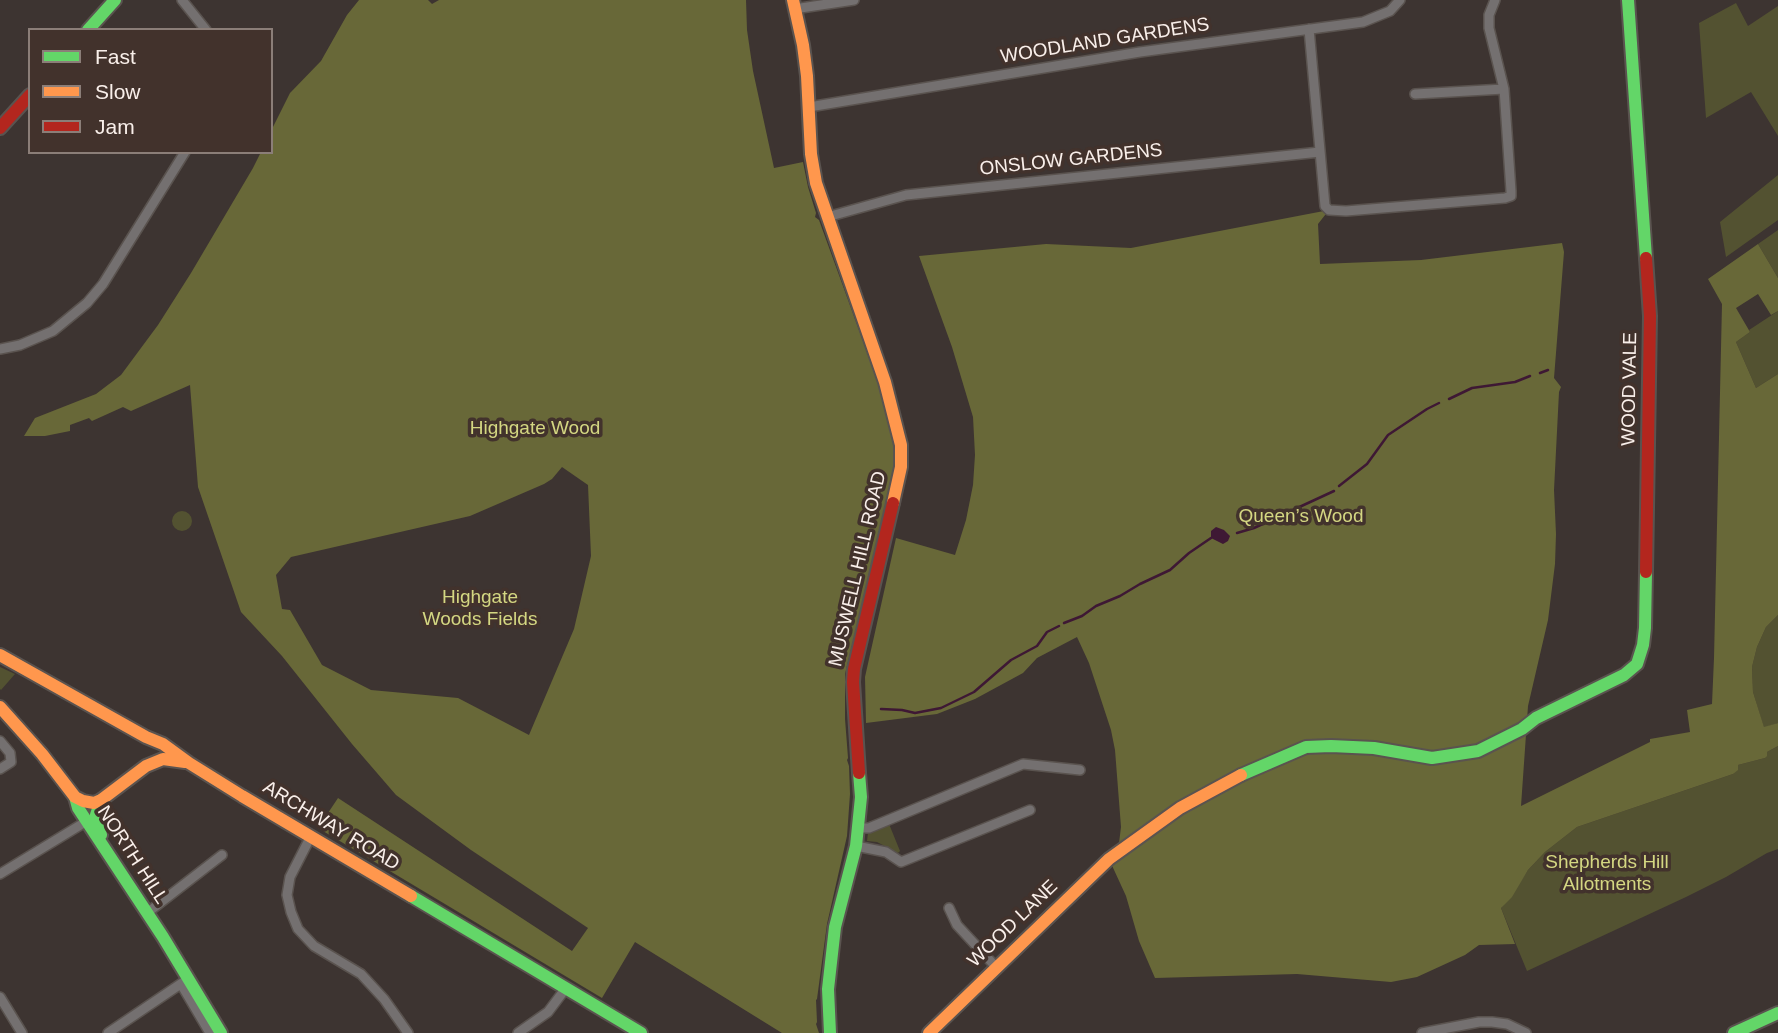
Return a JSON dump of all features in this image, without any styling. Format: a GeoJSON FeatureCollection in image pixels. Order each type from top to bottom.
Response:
{"type":"FeatureCollection","features":[{"type":"Feature","properties":{"kind":"main road"},"geometry":{"type":"LineString","coordinates":[[90,28],[115,0]]}},
{"type":"Feature","properties":{"kind":"main road","name":"WOOD VALE"},"geometry":{"type":"LineString","coordinates":[[1127,847],[1180,808],[1250,770],[1306,747],[1374,748],[1432,758],[1478,751],[1522,729],[1536,718],[1624,675],[1637,664],[1645,628],[1650,316],[1628,0]]}},
{"type":"Feature","properties":{"kind":"main road","name":"MUSWELL HILL ROAD"},"geometry":{"type":"LineString","coordinates":[[794,5],[807,76],[816,183],[886,382],[901,445],[901,467],[854,669],[861,797],[856,846],[835,927],[828,989],[830,1033]]}},
{"type":"Feature","properties":{"kind":"main road"},"geometry":{"type":"LineString","coordinates":[[0,128],[28,97]]}},
{"type":"Feature","properties":{"kind":"main road","name":"ARCHWAY ROAD"},"geometry":{"type":"LineString","coordinates":[[0,655],[163,744],[189,763],[566,988],[618,1025],[641,1033]]}},
{"type":"Feature","properties":{"kind":"main road","name":"NORTH HILL"},"geometry":{"type":"LineString","coordinates":[[0,708],[36,747],[75,797],[78,808],[91,818],[105,849],[146,913],[185,982],[221,1033]]}},
{"type":"Feature","properties":{"kind":"main road"},"geometry":{"type":"LineString","coordinates":[[146,737],[150,751],[146,766]]}},
{"type":"Feature","properties":{"kind":"main road"},"geometry":{"type":"LineString","coordinates":[[75,797],[90,803],[101,800],[146,766],[163,759],[189,763]]}},
{"type":"Feature","properties":{"kind":"main road"},"geometry":{"type":"LineString","coordinates":[[91,818],[101,800]]}},
{"type":"Feature","properties":{"kind":"main road","name":"WOOD LANE"},"geometry":{"type":"LineString","coordinates":[[929,1033],[1109,859],[1127,847]]}},
{"type":"Feature","properties":{"kind":"main road"},"geometry":{"type":"LineString","coordinates":[[1739,1032],[1778,1013]]}},
{"type":"Feature","properties":{"kind":"street"},"geometry":{"type":"LineString","coordinates":[[182,0],[204,28]]}},
{"type":"Feature","properties":{"kind":"street"},"geometry":{"type":"LineString","coordinates":[[794,5],[854,0]]}},
{"type":"Feature","properties":{"kind":"street","name":"WOODLAND GARDENS"},"geometry":{"type":"LineString","coordinates":[[809,107],[1140,52],[1363,22],[1390,12],[1400,0]]}},
{"type":"Feature","properties":{"kind":"street"},"geometry":{"type":"LineString","coordinates":[[1309,29],[1325,206],[1329,210],[1333,212],[1505,198],[1511,196],[1511,191],[1504,89],[1489,28],[1489,15],[1495,0]]}},
{"type":"Feature","properties":{"kind":"street"},"geometry":{"type":"LineString","coordinates":[[1415,93],[1504,89]]}},
{"type":"Feature","properties":{"kind":"street","name":"ONSLOW GARDENS"},"geometry":{"type":"LineString","coordinates":[[827,217],[906,195],[1320,152]]}},
{"type":"Feature","properties":{"kind":"street"},"geometry":{"type":"LineString","coordinates":[[0,349],[20,345],[53,331],[87,303],[103,285],[184,154]]}},
{"type":"Feature","properties":{"kind":"street"},"geometry":{"type":"LineString","coordinates":[[0,741],[10,753],[11,762],[0,769]]}},
{"type":"Feature","properties":{"kind":"street"},"geometry":{"type":"LineString","coordinates":[[858,828],[869,828],[1023,764],[1080,770]]}},
{"type":"Feature","properties":{"kind":"street"},"geometry":{"type":"LineString","coordinates":[[856,846],[886,852],[901,862],[1030,810]]}},
{"type":"Feature","properties":{"kind":"street"},"geometry":{"type":"LineString","coordinates":[[0,874],[91,818]]}},
{"type":"Feature","properties":{"kind":"street"},"geometry":{"type":"LineString","coordinates":[[311,836],[290,877],[287,895],[298,929],[314,946],[361,974],[384,999],[408,1033]]}},
{"type":"Feature","properties":{"kind":"street"},"geometry":{"type":"LineString","coordinates":[[146,913],[222,855]]}},
{"type":"Feature","properties":{"kind":"street"},"geometry":{"type":"LineString","coordinates":[[949,908],[957,925],[996,967]]}},
{"type":"Feature","properties":{"kind":"street"},"geometry":{"type":"LineString","coordinates":[[108,1033],[185,982]]}},
{"type":"Feature","properties":{"kind":"street","name":"NORTH HILL"},"geometry":{"type":"LineString","coordinates":[[185,982],[210,1033]]}},
{"type":"Feature","properties":{"kind":"street"},"geometry":{"type":"LineString","coordinates":[[518,1033],[548,1012],[566,988]]}},
{"type":"Feature","properties":{"kind":"street"},"geometry":{"type":"LineString","coordinates":[[0,998],[22,1033]]}},
{"type":"Feature","properties":{"kind":"street"},"geometry":{"type":"LineString","coordinates":[[1422,1033],[1492,1022],[1507,1024],[1526,1033]]}},
{"type":"Feature","properties":{"kind":"green space","name":"Highgate Wood"},"geometry":{"type":"Polygon","coordinates":[[[359,0],[428,0],[432,4],[439,0],[746,0],[753,71],[774,168],[803,162],[815,217],[819,220],[892,421],[897,444],[896,468],[845,674],[850,794],[847,836],[827,924],[816,1000],[816,1024],[819,1033],[782,1033],[635,942],[602,998],[318,828],[338,798],[572,951],[588,928],[471,850],[396,795],[282,656],[241,612],[198,487],[190,385],[131,411],[123,407],[92,421],[89,418],[70,425],[70,431],[45,436],[24,436],[35,418],[96,394],[121,375],[158,325],[191,273],[260,154],[273,154],[273,127],[290,93],[321,61],[347,15],[359,0]],[[562,467],[544,484],[470,516],[291,557],[276,575],[282,609],[290,610],[322,665],[371,690],[458,698],[529,735],[574,629],[591,556],[588,485],[562,467]]]}},
{"type":"Feature","properties":{"kind":"green space"},"geometry":{"type":"Polygon","coordinates":[[[1736,3],[1748,26],[1778,6],[1778,136],[1751,92],[1706,118],[1699,23],[1736,3]]]}},
{"type":"Feature","properties":{"kind":"green space"},"geometry":{"type":"Polygon","coordinates":[[[1778,175],[1778,220],[1726,257],[1720,222],[1778,175]]]}},
{"type":"Feature","properties":{"kind":"green space","name":"Queen’s Wood"},"geometry":{"type":"Polygon","coordinates":[[[1329,210],[1318,224],[1320,264],[1421,260],[1562,243],[1564,252],[1554,378],[1561,387],[1554,490],[1555,564],[1548,620],[1528,706],[1521,806],[1650,742],[1650,739],[1690,732],[1687,710],[1712,704],[1722,304],[1708,279],[1758,244],[1778,278],[1778,311],[1771,315],[1758,294],[1736,308],[1750,332],[1736,342],[1756,388],[1778,374],[1778,615],[1766,627],[1752,667],[1753,692],[1764,727],[1778,723],[1778,746],[1767,752],[1765,758],[1738,765],[1738,770],[1733,774],[1577,827],[1545,852],[1528,870],[1512,897],[1501,908],[1515,944],[1479,945],[1465,955],[1417,977],[1391,982],[1297,974],[1155,978],[1139,941],[1126,896],[1105,855],[1119,843],[1121,827],[1115,750],[1089,663],[1077,637],[1037,658],[1023,673],[975,699],[937,714],[866,723],[865,677],[896,538],[955,555],[973,485],[973,417],[952,347],[919,256],[1046,244],[1131,248],[1329,210]]]}},
{"type":"Feature","properties":{"kind":"green space"},"geometry":{"type":"Polygon","coordinates":[[[1778,230],[1778,278],[1758,244],[1778,230]]]}},
{"type":"Feature","properties":{"kind":"green space"},"geometry":{"type":"Polygon","coordinates":[[[1778,311],[1778,374],[1756,388],[1736,342],[1778,311]]]}},
{"type":"Feature","properties":{"kind":"green space"},"geometry":{"type":"Polygon","coordinates":[[[182,511],[189,514],[192,521],[189,528],[182,531],[175,528],[172,521],[175,514],[182,511]]]}},
{"type":"Feature","properties":{"kind":"green space"},"geometry":{"type":"Polygon","coordinates":[[[1778,615],[1778,723],[1764,728],[1753,692],[1752,667],[1766,627],[1778,615]]]}},
{"type":"Feature","properties":{"kind":"green space"},"geometry":{"type":"Polygon","coordinates":[[[0,667],[15,674],[1,690],[0,689],[0,667]]]}},
{"type":"Feature","properties":{"kind":"green space","name":"Shepherds Hill Allotments"},"geometry":{"type":"Polygon","coordinates":[[[1778,746],[1778,849],[1686,897],[1527,971],[1501,908],[1528,870],[1545,852],[1577,827],[1733,774],[1738,765],[1765,758],[1767,752],[1778,746]]]}},
{"type":"Feature","properties":{"kind":"green space"},"geometry":{"type":"Polygon","coordinates":[[[889,824],[900,851],[898,853],[877,842],[867,841],[868,833],[889,824]]]}},
{"type":"Feature","properties":{"kind":"shaded area"},"geometry":{"type":"Polygon","coordinates":[[[1216,527],[1230,536],[1228,541],[1223,544],[1211,538],[1211,531],[1216,527]]]}},
{"type":"Feature","properties":{"kind":"waterway"},"geometry":{"type":"LineString","coordinates":[[1540,373],[1548,370]]}},
{"type":"Feature","properties":{"kind":"waterway"},"geometry":{"type":"LineString","coordinates":[[1449,399],[1472,388],[1515,382],[1530,376]]}},
{"type":"Feature","properties":{"kind":"waterway"},"geometry":{"type":"LineString","coordinates":[[1339,486],[1367,464],[1388,435],[1439,403]]}},
{"type":"Feature","properties":{"kind":"waterway"},"geometry":{"type":"LineString","coordinates":[[1237,533],[1254,528],[1334,491]]}},
{"type":"Feature","properties":{"kind":"waterway"},"geometry":{"type":"LineString","coordinates":[[1064,623],[1170,570],[1211,538]]}},
{"type":"Feature","properties":{"kind":"waterway"},"geometry":{"type":"LineString","coordinates":[[881,709],[915,713],[941,708],[974,692],[1011,660],[1037,646],[1047,632],[1059,626]]}},
{"type":"Feature","properties":{"kind":"traffic: fast"},"geometry":{"type":"LineString","coordinates":[[90,28],[115,0]]}},
{"type":"Feature","properties":{"kind":"traffic: fast"},"geometry":{"type":"LineString","coordinates":[[1628,0],[1646,258]]}},
{"type":"Feature","properties":{"kind":"traffic: fast"},"geometry":{"type":"LineString","coordinates":[[1241,775],[1306,747],[1374,748],[1432,758],[1478,751],[1522,729],[1536,718],[1624,675],[1637,664],[1645,628],[1646,572]]}},
{"type":"Feature","properties":{"kind":"traffic: fast"},"geometry":{"type":"LineString","coordinates":[[830,1033],[828,989],[835,927],[856,846],[861,797],[859,773]]}},
{"type":"Feature","properties":{"kind":"traffic: fast"},"geometry":{"type":"LineString","coordinates":[[75,797],[78,808],[163,937],[221,1033]]}},
{"type":"Feature","properties":{"kind":"traffic: fast"},"geometry":{"type":"LineString","coordinates":[[101,800],[96,815],[101,835]]}},
{"type":"Feature","properties":{"kind":"traffic: fast"},"geometry":{"type":"LineString","coordinates":[[411,896],[641,1033]]}},
{"type":"Feature","properties":{"kind":"traffic: fast"},"geometry":{"type":"LineString","coordinates":[[1734,1033],[1778,1013]]}},
{"type":"Feature","properties":{"kind":"traffic: slow"},"geometry":{"type":"LineString","coordinates":[[793,0],[807,76],[811,154],[816,183],[885,382],[901,445],[901,467],[893,503]]}},
{"type":"Feature","properties":{"kind":"traffic: slow"},"geometry":{"type":"LineString","coordinates":[[0,655],[163,744],[242,796],[411,896]]}},
{"type":"Feature","properties":{"kind":"traffic: slow"},"geometry":{"type":"LineString","coordinates":[[0,707],[42,754],[75,797],[83,801],[94,803],[101,800],[146,766],[163,759],[185,762]]}},
{"type":"Feature","properties":{"kind":"traffic: slow"},"geometry":{"type":"LineString","coordinates":[[929,1033],[1109,859],[1180,808],[1241,775]]}},
{"type":"Feature","properties":{"kind":"traffic: jam"},"geometry":{"type":"LineString","coordinates":[[0,128],[28,97]]}},
{"type":"Feature","properties":{"kind":"traffic: jam"},"geometry":{"type":"LineString","coordinates":[[1646,258],[1650,316],[1646,572]]}},
{"type":"Feature","properties":{"kind":"traffic: jam"},"geometry":{"type":"LineString","coordinates":[[859,773],[854,669],[893,503]]}},
{"type":"Feature","properties":{"kind":"park label","name":"Highgate Woods Fields"},"geometry":{"type":"Point","coordinates":[480,609]}}]}
